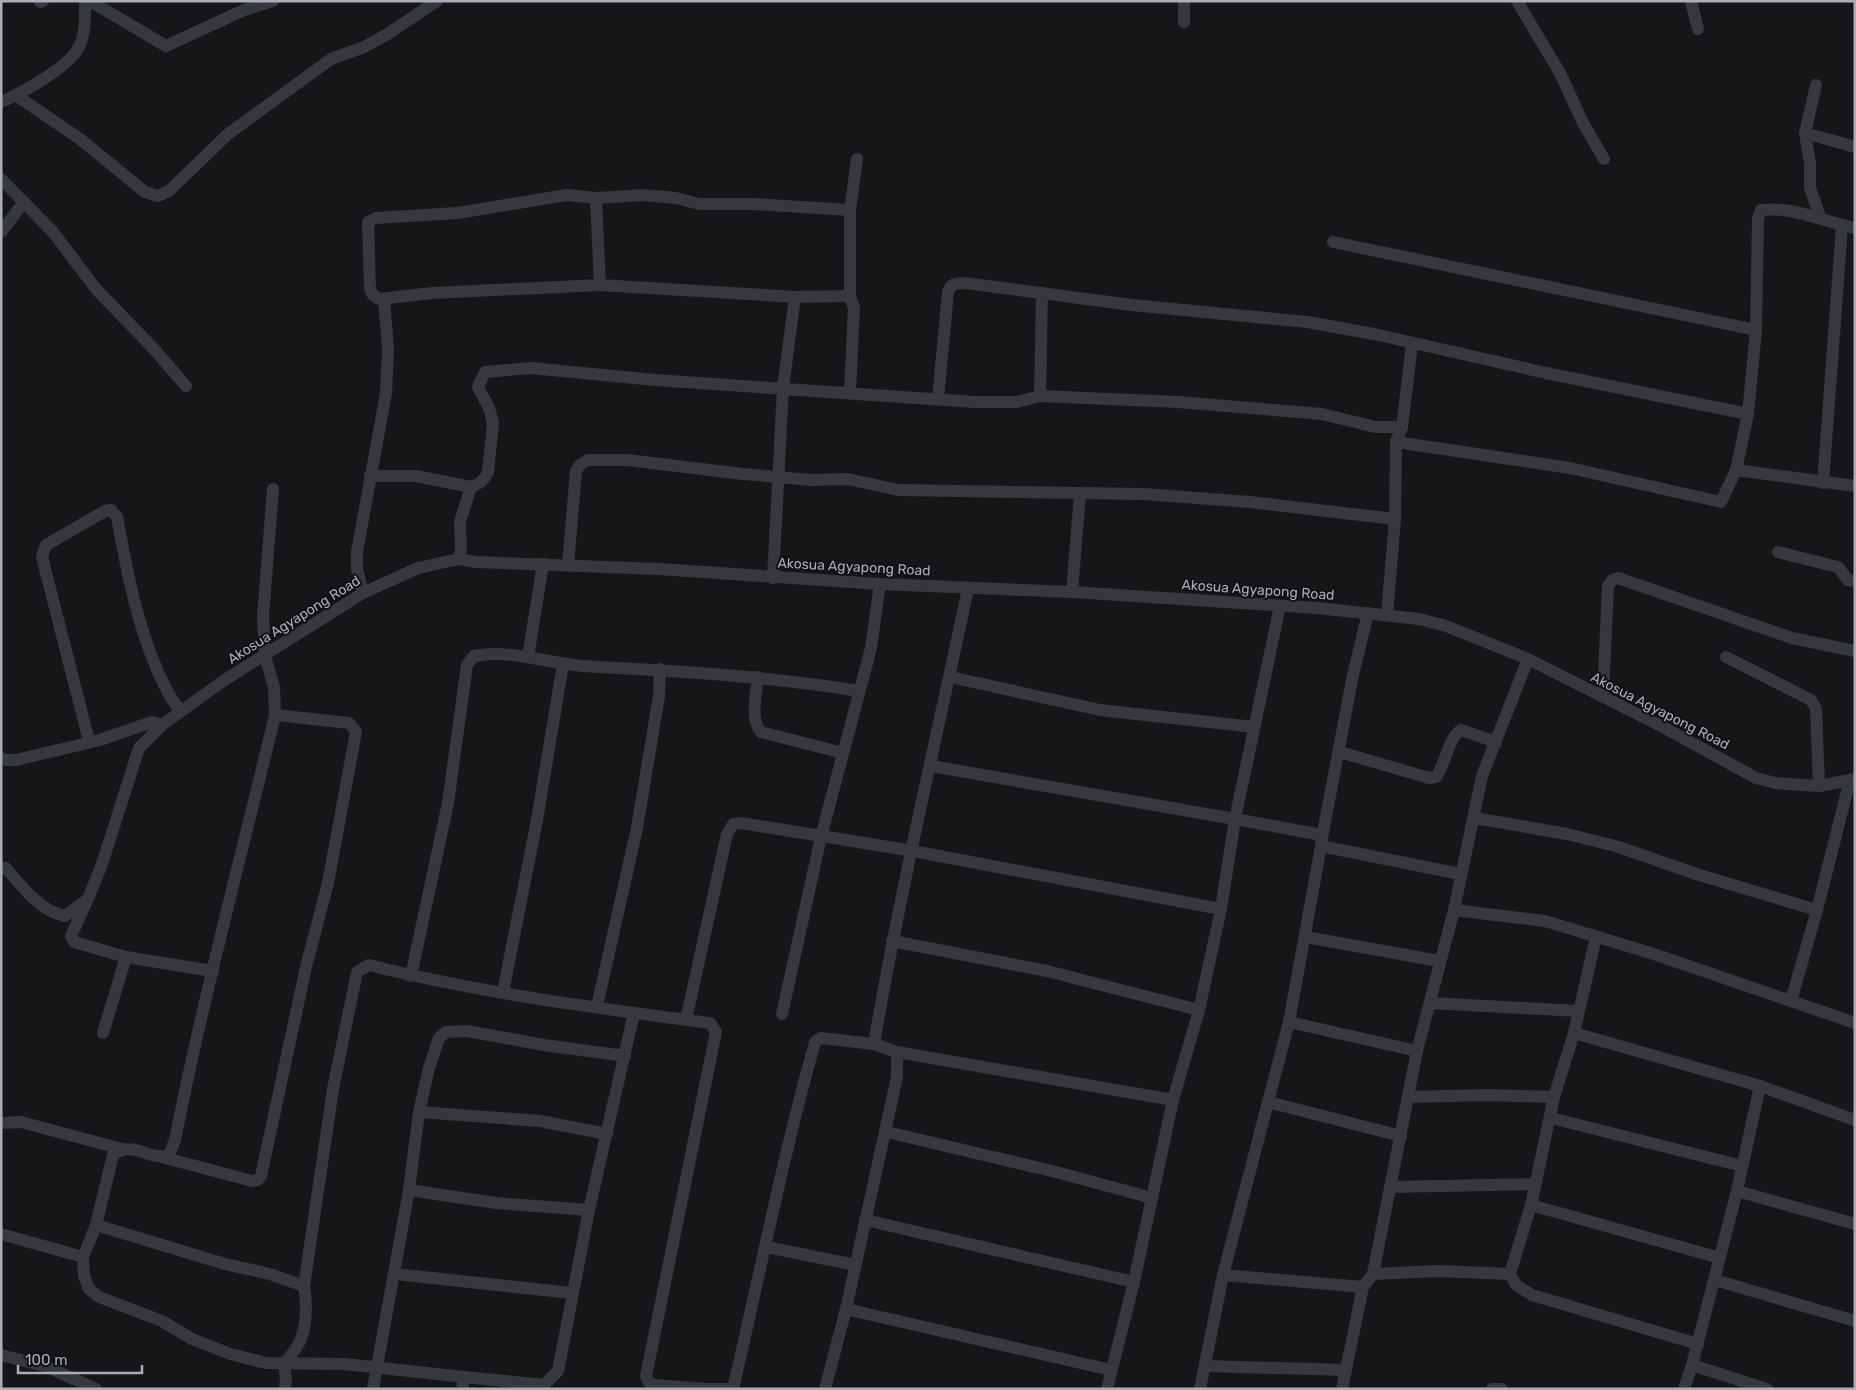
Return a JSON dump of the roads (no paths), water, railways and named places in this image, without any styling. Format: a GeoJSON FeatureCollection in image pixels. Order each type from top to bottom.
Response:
{"type":"FeatureCollection","features":[{"type":"Feature","properties":{"kind":"street"},"geometry":{"type":"LineString","coordinates":[[1,102],[17,96],[64,64],[79,47],[86,23],[85,1]]}},
{"type":"Feature","properties":{"kind":"street"},"geometry":{"type":"LineString","coordinates":[[90,1],[166,46],[244,10],[273,1]]}},
{"type":"Feature","properties":{"kind":"street"},"geometry":{"type":"LineString","coordinates":[[17,96],[80,139],[146,192],[158,196],[169,190],[228,134],[330,59],[364,47],[386,35],[437,1]]}},
{"type":"Feature","properties":{"kind":"street"},"geometry":{"type":"LineString","coordinates":[[1184,1],[1184,22]]}},
{"type":"Feature","properties":{"kind":"street"},"geometry":{"type":"LineString","coordinates":[[1518,1],[1560,73],[1583,123],[1604,159]]}},
{"type":"Feature","properties":{"kind":"street"},"geometry":{"type":"LineString","coordinates":[[1691,1],[1698,29]]}},
{"type":"Feature","properties":{"kind":"street"},"geometry":{"type":"LineString","coordinates":[[1816,85],[1805,133],[1810,163],[1810,188],[1820,217]]}},
{"type":"Feature","properties":{"kind":"street"},"geometry":{"type":"LineString","coordinates":[[1805,133],[1855,148]]}},
{"type":"Feature","properties":{"kind":"street"},"geometry":{"type":"LineString","coordinates":[[850,392],[854,308],[850,296],[850,210],[857,159]]}},
{"type":"Feature","properties":{"kind":"street"},"geometry":{"type":"LineString","coordinates":[[1,179],[53,232],[96,288],[186,386]]}},
{"type":"Feature","properties":{"kind":"street"},"geometry":{"type":"LineString","coordinates":[[850,210],[752,204],[698,204],[676,198],[643,195],[596,198],[567,196],[457,213],[370,219],[367,229],[370,289],[373,295],[384,299],[433,293],[600,285],[795,297],[850,296]]}},
{"type":"Feature","properties":{"kind":"street"},"geometry":{"type":"LineString","coordinates":[[596,198],[600,285]]}},
{"type":"Feature","properties":{"kind":"street"},"geometry":{"type":"LineString","coordinates":[[1,232],[24,202]]}},
{"type":"Feature","properties":{"kind":"street"},"geometry":{"type":"LineString","coordinates":[[1396,442],[1570,468],[1722,502],[1736,470],[1748,414],[1756,330],[1758,219],[1761,210],[1780,209],[1820,217],[1842,226],[1855,228]]}},
{"type":"Feature","properties":{"kind":"street"},"geometry":{"type":"LineString","coordinates":[[1823,483],[1842,226]]}},
{"type":"Feature","properties":{"kind":"street"},"geometry":{"type":"LineString","coordinates":[[1333,242],[1756,330]]}},
{"type":"Feature","properties":{"kind":"street"},"geometry":{"type":"LineString","coordinates":[[938,399],[941,349],[946,331],[950,286],[955,283],[964,283],[1132,305],[1307,322],[1374,334],[1412,344],[1748,414]]}},
{"type":"Feature","properties":{"kind":"street"},"geometry":{"type":"LineString","coordinates":[[1040,396],[1042,293]]}},
{"type":"Feature","properties":{"kind":"street"},"geometry":{"type":"LineString","coordinates":[[774,578],[777,476],[783,388],[795,297]]}},
{"type":"Feature","properties":{"kind":"street"},"geometry":{"type":"LineString","coordinates":[[363,592],[357,569],[357,552],[386,393],[388,349],[384,299]]}},
{"type":"Feature","properties":{"kind":"street"},"geometry":{"type":"LineString","coordinates":[[1387,614],[1395,519],[1396,442],[1402,427],[1412,344]]}},
{"type":"Feature","properties":{"kind":"street"},"geometry":{"type":"LineString","coordinates":[[370,476],[416,476],[471,487],[485,479],[493,423],[489,408],[478,387],[485,372],[531,368],[655,380],[1002,403],[1017,402],[1040,396],[1216,405],[1322,414],[1376,428],[1402,427]]}},
{"type":"Feature","properties":{"kind":"street"},"geometry":{"type":"LineString","coordinates":[[568,565],[576,471],[580,465],[588,460],[627,460],[743,474],[812,480],[848,480],[898,490],[1080,494],[1110,492],[1197,497],[1395,519]]}},
{"type":"Feature","properties":{"kind":"street"},"geometry":{"type":"LineString","coordinates":[[1736,470],[1855,486]]}},
{"type":"Feature","properties":{"kind":"street"},"geometry":{"type":"LineString","coordinates":[[459,559],[461,548],[460,522],[471,487]]}},
{"type":"Feature","properties":{"kind":"street"},"geometry":{"type":"LineString","coordinates":[[162,1157],[169,1155],[173,1150],[197,1031],[275,716],[274,687],[265,656],[263,616],[273,489]]}},
{"type":"Feature","properties":{"kind":"street"},"geometry":{"type":"LineString","coordinates":[[1072,592],[1080,494]]}},
{"type":"Feature","properties":{"kind":"street"},"geometry":{"type":"LineString","coordinates":[[89,741],[42,551],[46,545],[105,511],[111,510],[117,517],[130,594],[152,659],[172,702],[181,711]]}},
{"type":"Feature","properties":{"kind":"street"},"geometry":{"type":"LineString","coordinates":[[1778,552],[1838,567],[1848,580],[1855,582]]}},
{"type":"Feature","properties":{"kind":"street","name":"Akosua Agyapong Road"},"geometry":{"type":"LineString","coordinates":[[126,957],[74,942],[71,936],[105,856],[139,748],[162,725],[181,711],[363,592],[418,568],[459,559],[476,562],[659,569],[880,584],[1072,592],[1387,614],[1419,619],[1446,626],[1528,660],[1663,726],[1756,778],[1775,783],[1819,786],[1852,780]]}},
{"type":"Feature","properties":{"kind":"street"},"geometry":{"type":"LineString","coordinates":[[528,657],[543,564]]}},
{"type":"Feature","properties":{"kind":"street"},"geometry":{"type":"LineString","coordinates":[[1603,697],[1608,586],[1612,580],[1618,578],[1792,638],[1855,651]]}},
{"type":"Feature","properties":{"kind":"street"},"geometry":{"type":"LineString","coordinates":[[782,1014],[821,837],[871,648],[880,584]]}},
{"type":"Feature","properties":{"kind":"street"},"geometry":{"type":"LineString","coordinates":[[874,1044],[892,941],[913,851],[968,588]]}},
{"type":"Feature","properties":{"kind":"street"},"geometry":{"type":"LineString","coordinates":[[1107,1389],[1134,1282],[1173,1100],[1199,1010],[1222,909],[1235,819],[1280,606]]}},
{"type":"Feature","properties":{"kind":"street"},"geometry":{"type":"LineString","coordinates":[[1200,1389],[1223,1275],[1289,1022],[1306,936],[1321,840],[1340,752],[1353,675],[1368,613]]}},
{"type":"Feature","properties":{"kind":"street"},"geometry":{"type":"LineString","coordinates":[[411,976],[448,803],[467,665],[474,656],[487,653],[506,653],[564,664],[758,677],[859,691]]}},
{"type":"Feature","properties":{"kind":"street"},"geometry":{"type":"LineString","coordinates":[[1726,657],[1811,700],[1816,709],[1819,786]]}},
{"type":"Feature","properties":{"kind":"street"},"geometry":{"type":"LineString","coordinates":[[1342,1389],[1363,1287],[1373,1274],[1417,1051],[1431,1003],[1439,961],[1454,910],[1482,776],[1528,660]]}},
{"type":"Feature","properties":{"kind":"street"},"geometry":{"type":"LineString","coordinates":[[503,992],[537,820],[564,664]]}},
{"type":"Feature","properties":{"kind":"street"},"geometry":{"type":"LineString","coordinates":[[597,1006],[636,828],[659,696],[660,669]]}},
{"type":"Feature","properties":{"kind":"street"},"geometry":{"type":"LineString","coordinates":[[758,677],[757,728],[762,732],[843,753]]}},
{"type":"Feature","properties":{"kind":"street"},"geometry":{"type":"LineString","coordinates":[[950,677],[1100,710],[1254,727]]}},
{"type":"Feature","properties":{"kind":"street"},"geometry":{"type":"LineString","coordinates":[[1,1124],[21,1122],[122,1149],[134,1149],[252,1180],[258,1180],[261,1176],[306,967],[328,883],[356,732],[349,723],[275,716]]}},
{"type":"Feature","properties":{"kind":"street"},"geometry":{"type":"LineString","coordinates":[[1,758],[16,760],[118,734],[152,722],[162,725]]}},
{"type":"Feature","properties":{"kind":"street"},"geometry":{"type":"LineString","coordinates":[[1340,752],[1429,778],[1436,777],[1443,767],[1456,733],[1461,730],[1496,742]]}},
{"type":"Feature","properties":{"kind":"street"},"geometry":{"type":"LineString","coordinates":[[930,766],[1235,819],[1460,874]]}},
{"type":"Feature","properties":{"kind":"street"},"geometry":{"type":"LineString","coordinates":[[1791,1001],[1852,780]]}},
{"type":"Feature","properties":{"kind":"street"},"geometry":{"type":"LineString","coordinates":[[1474,818],[1567,834],[1618,847],[1696,874],[1817,910]]}},
{"type":"Feature","properties":{"kind":"street"},"geometry":{"type":"LineString","coordinates":[[686,1020],[727,834],[733,824],[741,823],[913,851],[1222,909]]}},
{"type":"Feature","properties":{"kind":"street"},"geometry":{"type":"LineString","coordinates":[[1,868],[6,868],[41,905],[54,914],[66,916],[88,899]]}},
{"type":"Feature","properties":{"kind":"street"},"geometry":{"type":"LineString","coordinates":[[1454,910],[1545,921],[1855,1023]]}},
{"type":"Feature","properties":{"kind":"street"},"geometry":{"type":"LineString","coordinates":[[1306,936],[1439,961]]}},
{"type":"Feature","properties":{"kind":"street"},"geometry":{"type":"LineString","coordinates":[[1596,937],[1574,1033],[1554,1097],[1531,1205],[1510,1274],[1516,1285],[1532,1295],[1698,1344]]}},
{"type":"Feature","properties":{"kind":"street"},"geometry":{"type":"LineString","coordinates":[[892,941],[1047,971],[1199,1010]]}},
{"type":"Feature","properties":{"kind":"street"},"geometry":{"type":"LineString","coordinates":[[103,1033],[126,957],[213,971]]}},
{"type":"Feature","properties":{"kind":"street"},"geometry":{"type":"LineString","coordinates":[[284,1389],[286,1378],[284,1364],[300,1341],[307,1302],[304,1286],[333,1089],[357,972],[369,965],[411,976],[557,1002],[597,1006],[710,1024],[716,1032],[646,1376],[649,1383],[656,1385],[733,1389],[767,1247],[790,1133],[815,1042],[821,1038],[874,1044],[898,1052],[1173,1100]]}},
{"type":"Feature","properties":{"kind":"street"},"geometry":{"type":"LineString","coordinates":[[1431,1003],[1578,1011]]}},
{"type":"Feature","properties":{"kind":"street"},"geometry":{"type":"LineString","coordinates":[[122,1149],[113,1155],[96,1225],[83,1257],[84,1276],[89,1289],[99,1297],[162,1321],[192,1339],[230,1354],[266,1363],[344,1364],[463,1383],[544,1385],[558,1371],[589,1210],[634,1012]]}},
{"type":"Feature","properties":{"kind":"street"},"geometry":{"type":"LineString","coordinates":[[1289,1022],[1417,1051]]}},
{"type":"Feature","properties":{"kind":"street"},"geometry":{"type":"LineString","coordinates":[[373,1389],[409,1190],[419,1112],[435,1046],[439,1038],[446,1032],[467,1030],[544,1046],[625,1056]]}},
{"type":"Feature","properties":{"kind":"street"},"geometry":{"type":"LineString","coordinates":[[1574,1033],[1760,1086],[1855,1120]]}},
{"type":"Feature","properties":{"kind":"street"},"geometry":{"type":"LineString","coordinates":[[825,1389],[846,1309],[886,1132],[897,1077],[898,1052]]}},
{"type":"Feature","properties":{"kind":"street"},"geometry":{"type":"LineString","coordinates":[[1684,1389],[1715,1280],[1760,1086]]}},
{"type":"Feature","properties":{"kind":"street"},"geometry":{"type":"LineString","coordinates":[[1408,1097],[1488,1095],[1554,1097]]}},
{"type":"Feature","properties":{"kind":"street"},"geometry":{"type":"LineString","coordinates":[[1268,1102],[1401,1136]]}},
{"type":"Feature","properties":{"kind":"street"},"geometry":{"type":"LineString","coordinates":[[419,1112],[540,1121],[607,1134]]}},
{"type":"Feature","properties":{"kind":"street"},"geometry":{"type":"LineString","coordinates":[[1551,1118],[1742,1166]]}},
{"type":"Feature","properties":{"kind":"street"},"geometry":{"type":"LineString","coordinates":[[886,1132],[1056,1172],[1152,1198]]}},
{"type":"Feature","properties":{"kind":"street"},"geometry":{"type":"LineString","coordinates":[[1390,1187],[1535,1184]]}},
{"type":"Feature","properties":{"kind":"street"},"geometry":{"type":"LineString","coordinates":[[409,1190],[496,1203],[589,1210]]}},
{"type":"Feature","properties":{"kind":"street"},"geometry":{"type":"LineString","coordinates":[[1737,1191],[1855,1224]]}},
{"type":"Feature","properties":{"kind":"street"},"geometry":{"type":"LineString","coordinates":[[1531,1205],[1720,1258]]}},
{"type":"Feature","properties":{"kind":"street"},"geometry":{"type":"LineString","coordinates":[[865,1220],[1134,1282]]}},
{"type":"Feature","properties":{"kind":"street"},"geometry":{"type":"LineString","coordinates":[[96,1225],[225,1264],[270,1274],[304,1286]]}},
{"type":"Feature","properties":{"kind":"street"},"geometry":{"type":"LineString","coordinates":[[1,1234],[83,1257]]}},
{"type":"Feature","properties":{"kind":"street"},"geometry":{"type":"LineString","coordinates":[[767,1247],[855,1265]]}},
{"type":"Feature","properties":{"kind":"street"},"geometry":{"type":"LineString","coordinates":[[1373,1274],[1438,1271],[1510,1274]]}},
{"type":"Feature","properties":{"kind":"street"},"geometry":{"type":"LineString","coordinates":[[395,1274],[572,1294]]}},
{"type":"Feature","properties":{"kind":"street"},"geometry":{"type":"LineString","coordinates":[[1223,1275],[1363,1287]]}},
{"type":"Feature","properties":{"kind":"street"},"geometry":{"type":"LineString","coordinates":[[1715,1280],[1855,1320]]}},
{"type":"Feature","properties":{"kind":"street"},"geometry":{"type":"LineString","coordinates":[[846,1309],[1112,1370]]}},
{"type":"Feature","properties":{"kind":"street"},"geometry":{"type":"LineString","coordinates":[[1,1355],[45,1366],[96,1389]]}},
{"type":"Feature","properties":{"kind":"street"},"geometry":{"type":"LineString","coordinates":[[1692,1365],[1768,1389]]}},
{"type":"Feature","properties":{"kind":"street"},"geometry":{"type":"LineString","coordinates":[[1206,1366],[1346,1370]]}},
{"type":"Feature","properties":{"kind":"street"},"geometry":{"type":"LineString","coordinates":[[1492,1389],[1502,1389]]}}]}
